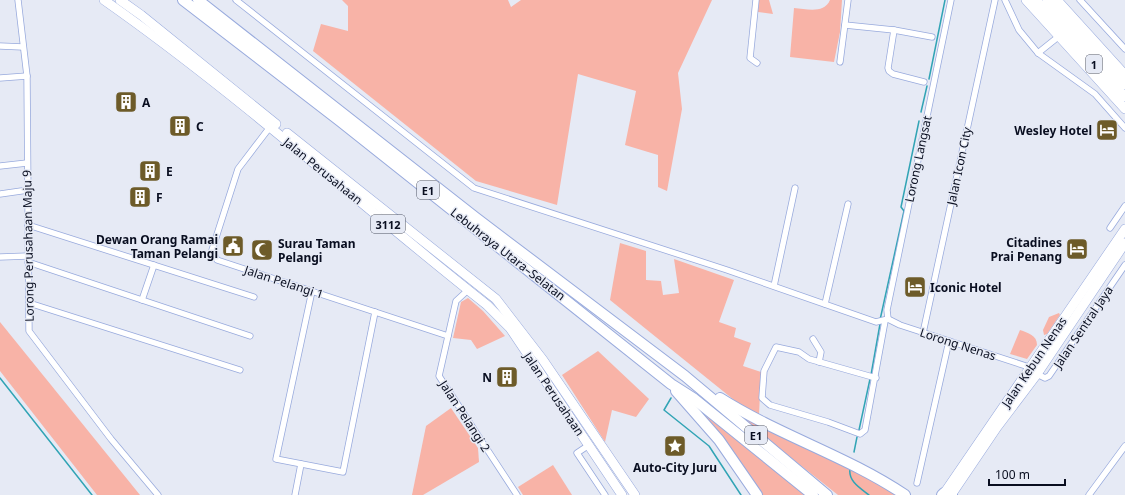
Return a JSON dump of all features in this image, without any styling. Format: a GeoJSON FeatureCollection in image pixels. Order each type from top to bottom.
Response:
{"type":"FeatureCollection","features":[{"type":"Feature","properties":{"kind":"highway","name":"Lebuhraya Utara–Selatan"},"geometry":{"type":"LineString","coordinates":[[183,0],[340,121],[671,384],[693,398],[813,495]]}},
{"type":"Feature","properties":{"kind":"highway","name":"Lebuhraya Utara–Selatan"},"geometry":{"type":"LineString","coordinates":[[198,0],[476,218],[685,376],[827,495]]}},
{"type":"Feature","properties":{"kind":"highway"},"geometry":{"type":"LineString","coordinates":[[685,376],[760,421],[877,476],[905,495]]}},
{"type":"Feature","properties":{"kind":"highway"},"geometry":{"type":"LineString","coordinates":[[671,384],[719,440],[757,495]]}},
{"type":"Feature","properties":{"kind":"main road","name":"Jalan Perusahaan"},"geometry":{"type":"LineString","coordinates":[[104,0],[136,22],[270,127],[487,305],[510,328],[622,495]]}},
{"type":"Feature","properties":{"kind":"main road","name":"Jalan Perusahaan"},"geometry":{"type":"LineString","coordinates":[[120,0],[496,299],[543,360],[635,495]]}},
{"type":"Feature","properties":{"kind":"main road"},"geometry":{"type":"LineString","coordinates":[[1026,0],[1064,31],[1125,109]]}},
{"type":"Feature","properties":{"kind":"main road","name":"1"},"geometry":{"type":"LineString","coordinates":[[1036,0],[1125,97]]}},
{"type":"Feature","properties":{"kind":"main road","name":"1"},"geometry":{"type":"LineString","coordinates":[[1047,0],[1064,31],[1125,85]]}},
{"type":"Feature","properties":{"kind":"main road"},"geometry":{"type":"LineString","coordinates":[[1057,0],[1125,74]]}},
{"type":"Feature","properties":{"kind":"main road","name":"Jalan Kebun Nenas"},"geometry":{"type":"LineString","coordinates":[[947,494],[1029,367],[1125,229]]}},
{"type":"Feature","properties":{"kind":"main road","name":"Jalan Kebun Nenas"},"geometry":{"type":"LineString","coordinates":[[947,494],[1037,374],[1125,244]]}},
{"type":"Feature","properties":{"kind":"street","name":"Lorong Perusahaan Maju 9"},"geometry":{"type":"LineString","coordinates":[[18,0],[27,76],[29,331],[111,439],[158,495]]}},
{"type":"Feature","properties":{"kind":"street","name":"Lorong Nenas"},"geometry":{"type":"LineString","coordinates":[[236,0],[474,188],[825,304],[883,321],[892,322],[1029,367]]}},
{"type":"Feature","properties":{"kind":"street"},"geometry":{"type":"LineString","coordinates":[[756,0],[750,58],[757,63]]}},
{"type":"Feature","properties":{"kind":"street"},"geometry":{"type":"LineString","coordinates":[[840,62],[848,0]]}},
{"type":"Feature","properties":{"kind":"street","name":"Lorong Langsat"},"geometry":{"type":"LineString","coordinates":[[819,362],[809,359],[799,352],[776,347],[764,371],[762,398],[770,405],[828,422],[860,434],[865,430],[872,377],[883,321],[887,310],[952,0]]}},
{"type":"Feature","properties":{"kind":"street","name":"Jalan Icon City"},"geometry":{"type":"LineString","coordinates":[[923,333],[996,0]]}},
{"type":"Feature","properties":{"kind":"street"},"geometry":{"type":"LineString","coordinates":[[1005,0],[1019,30],[1038,52],[1095,94],[1125,128]]}},
{"type":"Feature","properties":{"kind":"street"},"geometry":{"type":"LineString","coordinates":[[1080,0],[1125,49]]}},
{"type":"Feature","properties":{"kind":"street"},"geometry":{"type":"LineString","coordinates":[[845,25],[894,30],[932,37]]}},
{"type":"Feature","properties":{"kind":"street"},"geometry":{"type":"LineString","coordinates":[[894,30],[888,68],[889,71],[893,74],[924,82]]}},
{"type":"Feature","properties":{"kind":"street"},"geometry":{"type":"LineString","coordinates":[[1038,52],[1064,31]]}},
{"type":"Feature","properties":{"kind":"street"},"geometry":{"type":"LineString","coordinates":[[0,46],[23,47]]}},
{"type":"Feature","properties":{"kind":"street"},"geometry":{"type":"LineString","coordinates":[[0,78],[27,76]]}},
{"type":"Feature","properties":{"kind":"street","name":"Jalan Pelangi 1"},"geometry":{"type":"LineString","coordinates":[[270,127],[238,169],[212,250],[217,260],[448,336]]}},
{"type":"Feature","properties":{"kind":"street"},"geometry":{"type":"LineString","coordinates":[[0,166],[27,163]]}},
{"type":"Feature","properties":{"kind":"street"},"geometry":{"type":"LineString","coordinates":[[774,286],[795,188]]}},
{"type":"Feature","properties":{"kind":"street"},"geometry":{"type":"LineString","coordinates":[[0,194],[28,190]]}},
{"type":"Feature","properties":{"kind":"street"},"geometry":{"type":"LineString","coordinates":[[825,304],[848,204]]}},
{"type":"Feature","properties":{"kind":"street"},"geometry":{"type":"LineString","coordinates":[[1110,228],[1125,206]]}},
{"type":"Feature","properties":{"kind":"street"},"geometry":{"type":"LineString","coordinates":[[28,225],[254,297]]}},
{"type":"Feature","properties":{"kind":"street"},"geometry":{"type":"LineString","coordinates":[[0,257],[28,259],[142,300],[250,336]]}},
{"type":"Feature","properties":{"kind":"street"},"geometry":{"type":"LineString","coordinates":[[142,300],[154,265]]}},
{"type":"Feature","properties":{"kind":"street","name":"Jalan Sentral Jaya"},"geometry":{"type":"LineString","coordinates":[[1037,374],[1048,378],[1125,265]]}},
{"type":"Feature","properties":{"kind":"street","name":"Jalan Pelangi 2"},"geometry":{"type":"LineString","coordinates":[[468,290],[456,301],[439,376],[517,495]]}},
{"type":"Feature","properties":{"kind":"street"},"geometry":{"type":"LineString","coordinates":[[312,292],[276,459],[343,472],[375,312]]}},
{"type":"Feature","properties":{"kind":"street"},"geometry":{"type":"LineString","coordinates":[[29,303],[240,370]]}},
{"type":"Feature","properties":{"kind":"street"},"geometry":{"type":"LineString","coordinates":[[813,339],[821,352],[819,362],[872,377]]}},
{"type":"Feature","properties":{"kind":"street"},"geometry":{"type":"LineString","coordinates":[[917,483],[949,341]]}},
{"type":"Feature","properties":{"kind":"street"},"geometry":{"type":"LineString","coordinates":[[589,445],[577,453],[605,495]]}},
{"type":"Feature","properties":{"kind":"street"},"geometry":{"type":"LineString","coordinates":[[1089,495],[1125,446]]}},
{"type":"Feature","properties":{"kind":"street"},"geometry":{"type":"LineString","coordinates":[[296,495],[301,464]]}},
{"type":"Feature","properties":{"kind":"shaded area"},"geometry":{"type":"Polygon","coordinates":[[[342,0],[508,0],[511,7],[521,0],[712,0],[678,73],[682,109],[667,191],[658,187],[658,155],[625,145],[636,91],[578,74],[557,205],[476,181],[313,51],[321,24],[348,31],[348,6],[342,0]]]}},
{"type":"Feature","properties":{"kind":"shaded area"},"geometry":{"type":"Polygon","coordinates":[[[759,0],[769,0],[773,14],[758,12],[759,0]]]}},
{"type":"Feature","properties":{"kind":"shaded area"},"geometry":{"type":"Polygon","coordinates":[[[830,0],[842,0],[840,32],[834,62],[790,57],[794,8],[815,10],[824,7],[830,0]]]}},
{"type":"Feature","properties":{"kind":"shaded area"},"geometry":{"type":"Polygon","coordinates":[[[620,243],[646,251],[646,280],[661,281],[663,295],[679,293],[674,259],[734,280],[719,322],[736,328],[734,337],[751,343],[743,366],[761,372],[759,415],[739,404],[610,300],[620,243]]]}},
{"type":"Feature","properties":{"kind":"shaded area"},"geometry":{"type":"Polygon","coordinates":[[[468,298],[483,311],[505,336],[477,349],[471,340],[453,338],[461,302],[468,298]]]}},
{"type":"Feature","properties":{"kind":"shaded area"},"geometry":{"type":"Polygon","coordinates":[[[1059,313],[1060,315],[1047,334],[1044,335],[1043,330],[1049,317],[1059,313]]]}},
{"type":"Feature","properties":{"kind":"shaded area"},"geometry":{"type":"Polygon","coordinates":[[[0,322],[140,495],[97,495],[0,371],[0,322]]]}},
{"type":"Feature","properties":{"kind":"shaded area"},"geometry":{"type":"Polygon","coordinates":[[[1020,330],[1032,335],[1037,342],[1037,345],[1027,359],[1010,354],[1020,330]]]}},
{"type":"Feature","properties":{"kind":"shaded area"},"geometry":{"type":"Polygon","coordinates":[[[598,351],[649,399],[636,417],[612,410],[605,442],[562,375],[598,351]]]}},
{"type":"Feature","properties":{"kind":"shaded area"},"geometry":{"type":"Polygon","coordinates":[[[718,400],[862,474],[899,495],[838,495],[718,400]]]}},
{"type":"Feature","properties":{"kind":"shaded area"},"geometry":{"type":"Polygon","coordinates":[[[451,408],[478,448],[479,462],[423,495],[412,495],[426,426],[451,408]]]}},
{"type":"Feature","properties":{"kind":"shaded area"},"geometry":{"type":"Polygon","coordinates":[[[701,412],[807,495],[760,495],[701,412]]]}},
{"type":"Feature","properties":{"kind":"shaded area"},"geometry":{"type":"Polygon","coordinates":[[[553,465],[572,495],[523,495],[518,487],[553,465]]]}},
{"type":"Feature","properties":{"kind":"waterway"},"geometry":{"type":"LineString","coordinates":[[929,79],[945,0]]}},
{"type":"Feature","properties":{"kind":"waterway"},"geometry":{"type":"LineString","coordinates":[[921,112],[927,86]]}},
{"type":"Feature","properties":{"kind":"waterway"},"geometry":{"type":"LineString","coordinates":[[880,320],[904,211],[901,207],[919,121]]}},
{"type":"Feature","properties":{"kind":"waterway"},"geometry":{"type":"LineString","coordinates":[[871,375],[880,324]]}},
{"type":"Feature","properties":{"kind":"waterway"},"geometry":{"type":"LineString","coordinates":[[0,378],[92,495]]}},
{"type":"Feature","properties":{"kind":"waterway"},"geometry":{"type":"LineString","coordinates":[[859,430],[870,379]]}},
{"type":"Feature","properties":{"kind":"waterway"},"geometry":{"type":"LineString","coordinates":[[671,398],[664,410],[709,446],[741,495]]}},
{"type":"Feature","properties":{"kind":"waterway"},"geometry":{"type":"LineString","coordinates":[[854,452],[857,437]]}},
{"type":"Feature","properties":{"kind":"waterway"},"geometry":{"type":"LineString","coordinates":[[850,469],[853,481],[869,495]]}},
{"type":"Feature","properties":{"kind":"place","name":"A"},"geometry":{"type":"Point","coordinates":[126,102]}},
{"type":"Feature","properties":{"kind":"place","name":"C"},"geometry":{"type":"Point","coordinates":[180,126]}},
{"type":"Feature","properties":{"kind":"place","name":"Wesley Hotel"},"geometry":{"type":"Point","coordinates":[1107,130]}},
{"type":"Feature","properties":{"kind":"place","name":"E"},"geometry":{"type":"Point","coordinates":[150,171]}},
{"type":"Feature","properties":{"kind":"place","name":"F"},"geometry":{"type":"Point","coordinates":[140,197]}},
{"type":"Feature","properties":{"kind":"place","name":"Dewan Orang Ramai Taman Pelangi"},"geometry":{"type":"Point","coordinates":[233,246]}},
{"type":"Feature","properties":{"kind":"place","name":"Citadines Prai Penang"},"geometry":{"type":"Point","coordinates":[1077,249]}},
{"type":"Feature","properties":{"kind":"place","name":"Surau Taman Pelangi"},"geometry":{"type":"Point","coordinates":[262,250]}},
{"type":"Feature","properties":{"kind":"place","name":"Iconic Hotel"},"geometry":{"type":"Point","coordinates":[915,287]}},
{"type":"Feature","properties":{"kind":"place","name":"N"},"geometry":{"type":"Point","coordinates":[507,377]}},
{"type":"Feature","properties":{"kind":"place","name":"Auto-City Juru"},"geometry":{"type":"Point","coordinates":[675,446]}}]}
